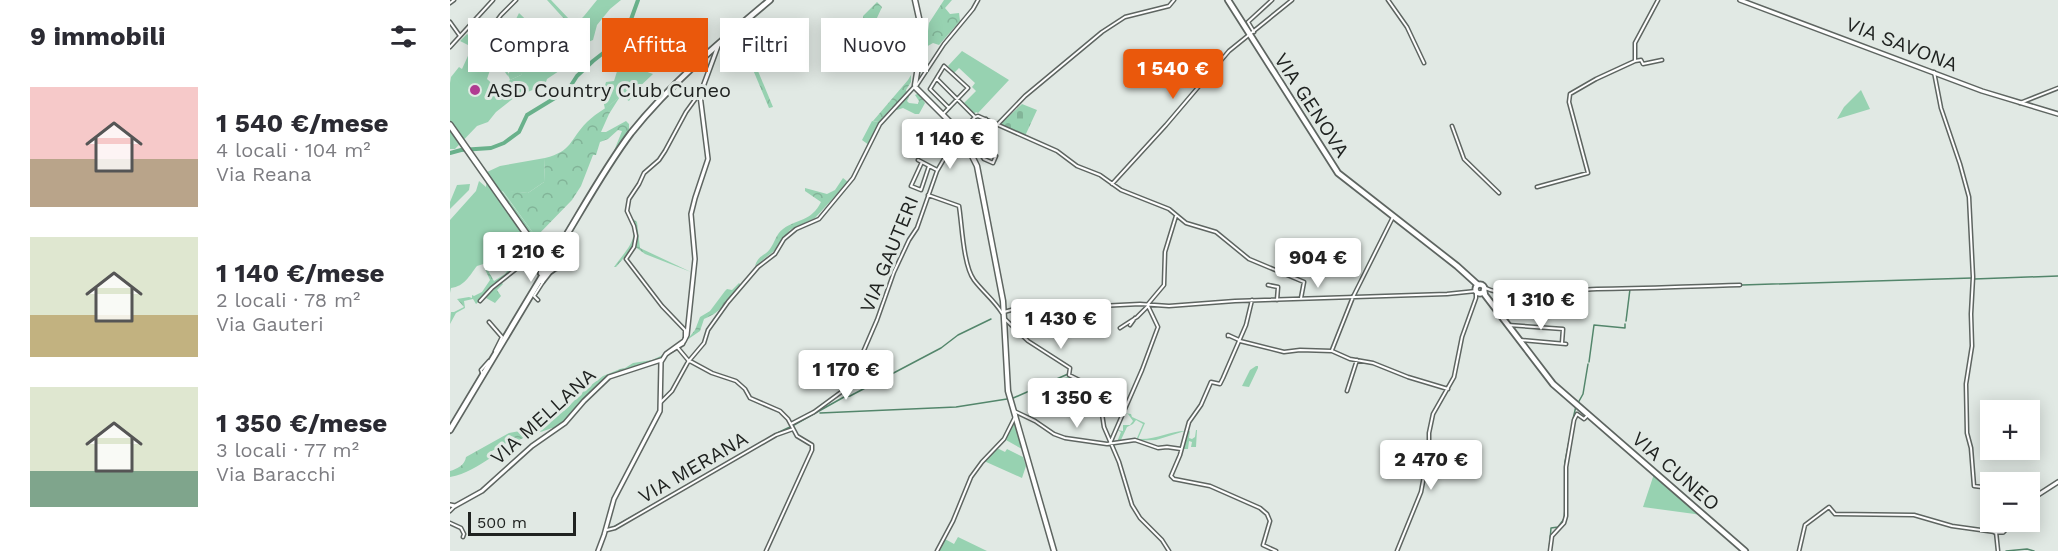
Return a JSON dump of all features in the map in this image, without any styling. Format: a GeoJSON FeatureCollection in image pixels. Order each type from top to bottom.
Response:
{"type":"FeatureCollection","features":[{"type":"Feature","properties":{"kind":"highway"},"geometry":{"type":"LineString","coordinates":[[450,125],[544,260]]}},
{"type":"Feature","properties":{"kind":"highway"},"geometry":{"type":"LineString","coordinates":[[536,247],[553,250]]}},
{"type":"Feature","properties":{"kind":"main road"},"geometry":{"type":"LineString","coordinates":[[517,318],[541,272],[544,260],[625,142],[654,106],[770,0]]}},
{"type":"Feature","properties":{"kind":"main road"},"geometry":{"type":"LineString","coordinates":[[915,0],[923,36],[916,86],[959,133],[972,155],[979,176],[1004,315],[1007,384],[1054,551]]}},
{"type":"Feature","properties":{"kind":"main road","name":"VIA GENOVA"},"geometry":{"type":"LineString","coordinates":[[1228,0],[1333,166],[1344,179],[1457,266],[1472,280],[1520,340]]}},
{"type":"Feature","properties":{"kind":"main road"},"geometry":{"type":"LineString","coordinates":[[517,318],[546,276],[556,267],[567,241],[599,182]]}},
{"type":"Feature","properties":{"kind":"main road"},"geometry":{"type":"LineString","coordinates":[[553,250],[558,252],[561,258]]}},
{"type":"Feature","properties":{"kind":"main road"},"geometry":{"type":"LineString","coordinates":[[544,260],[549,267],[556,267]]}},
{"type":"Feature","properties":{"kind":"main road"},"geometry":{"type":"LineString","coordinates":[[450,430],[547,268]]}},
{"type":"Feature","properties":{"kind":"main road","name":"VIA CUNEO"},"geometry":{"type":"LineString","coordinates":[[1520,340],[1553,384],[1745,551]]}},
{"type":"Feature","properties":{"kind":"street"},"geometry":{"type":"LineString","coordinates":[[450,3],[454,0]]}},
{"type":"Feature","properties":{"kind":"street"},"geometry":{"type":"LineString","coordinates":[[450,47],[493,0]]}},
{"type":"Feature","properties":{"kind":"street"},"geometry":{"type":"LineString","coordinates":[[499,18],[516,0]]}},
{"type":"Feature","properties":{"kind":"street"},"geometry":{"type":"LineString","coordinates":[[661,402],[672,391],[689,361],[704,343],[708,330],[753,273],[773,256],[783,240],[793,231],[818,220],[850,183],[880,124],[916,86],[944,44],[978,0]]}},
{"type":"Feature","properties":{"kind":"street"},"geometry":{"type":"LineString","coordinates":[[998,124],[1025,96],[1102,32],[1125,17],[1169,6],[1174,0]]}},
{"type":"Feature","properties":{"kind":"street"},"geometry":{"type":"LineString","coordinates":[[1251,33],[1248,22],[1272,0]]}},
{"type":"Feature","properties":{"kind":"street"},"geometry":{"type":"LineString","coordinates":[[1112,184],[1229,51],[1292,0]]}},
{"type":"Feature","properties":{"kind":"street"},"geometry":{"type":"LineString","coordinates":[[1388,0],[1407,27],[1424,63]]}},
{"type":"Feature","properties":{"kind":"street"},"geometry":{"type":"LineString","coordinates":[[1635,61],[1635,43],[1658,0]]}},
{"type":"Feature","properties":{"kind":"street","name":"VIA SAVONA"},"geometry":{"type":"LineString","coordinates":[[1740,0],[2020,103],[2058,114]]}},
{"type":"Feature","properties":{"kind":"street"},"geometry":{"type":"LineString","coordinates":[[485,2],[488,6]]}},
{"type":"Feature","properties":{"kind":"street"},"geometry":{"type":"LineString","coordinates":[[450,22],[460,36]]}},
{"type":"Feature","properties":{"kind":"street"},"geometry":{"type":"LineString","coordinates":[[671,351],[683,344],[688,321],[695,259],[691,214],[694,198],[708,159],[698,100],[713,54]]}},
{"type":"Feature","properties":{"kind":"street"},"geometry":{"type":"LineString","coordinates":[[1537,187],[1587,173],[1569,95],[1596,79],[1635,61],[1641,60],[1643,64],[1662,60]]}},
{"type":"Feature","properties":{"kind":"street"},"geometry":{"type":"LineString","coordinates":[[944,113],[949,108],[968,87],[944,66],[930,89],[949,108]]}},
{"type":"Feature","properties":{"kind":"street"},"geometry":{"type":"LineString","coordinates":[[1934,72],[1940,104],[1969,197],[1973,278],[1972,346],[1966,384],[1967,433],[1971,448],[1974,486],[1980,487]]}},
{"type":"Feature","properties":{"kind":"street"},"geometry":{"type":"LineString","coordinates":[[937,78],[975,117],[998,124],[1061,154],[1077,166],[1100,175],[1127,193],[1166,208],[1188,224],[1217,233],[1249,259],[1304,282],[1301,298]]}},
{"type":"Feature","properties":{"kind":"street"},"geometry":{"type":"LineString","coordinates":[[2020,103],[2058,88]]}},
{"type":"Feature","properties":{"kind":"street"},"geometry":{"type":"LineString","coordinates":[[685,330],[662,306],[626,259],[634,247],[636,236],[627,211],[629,200],[642,176],[659,160],[686,112],[698,100]]}},
{"type":"Feature","properties":{"kind":"street","name":"VIA GAUTERI"},"geometry":{"type":"LineString","coordinates":[[791,424],[814,412],[848,387],[877,320],[894,272],[917,228],[938,170],[959,133],[975,117]]}},
{"type":"Feature","properties":{"kind":"street"},"geometry":{"type":"LineString","coordinates":[[973,135],[986,119]]}},
{"type":"Feature","properties":{"kind":"street"},"geometry":{"type":"LineString","coordinates":[[1452,126],[1464,159],[1499,193]]}},
{"type":"Feature","properties":{"kind":"street"},"geometry":{"type":"LineString","coordinates":[[972,155],[981,153],[996,156],[993,163],[986,161],[981,153]]}},
{"type":"Feature","properties":{"kind":"street"},"geometry":{"type":"LineString","coordinates":[[918,160],[938,170]]}},
{"type":"Feature","properties":{"kind":"street"},"geometry":{"type":"LineString","coordinates":[[922,162],[911,186],[921,190],[929,166]]}},
{"type":"Feature","properties":{"kind":"street"},"geometry":{"type":"LineString","coordinates":[[928,195],[958,205],[962,236],[973,279],[1028,341],[1070,368],[1069,375],[1091,386],[1102,404],[1104,427],[1136,513],[1162,540],[1169,551]]}},
{"type":"Feature","properties":{"kind":"street"},"geometry":{"type":"LineString","coordinates":[[1120,328],[1148,306],[1164,285],[1165,252],[1177,215]]}},
{"type":"Feature","properties":{"kind":"street"},"geometry":{"type":"LineString","coordinates":[[1332,351],[1353,297],[1393,217]]}},
{"type":"Feature","properties":{"kind":"street"},"geometry":{"type":"LineString","coordinates":[[480,301],[516,269],[538,257],[544,260]]}},
{"type":"Feature","properties":{"kind":"street"},"geometry":{"type":"LineString","coordinates":[[538,300],[534,298],[535,296],[550,272],[561,266],[564,261],[561,258]]}},
{"type":"Feature","properties":{"kind":"street"},"geometry":{"type":"LineString","coordinates":[[1268,285],[1278,287],[1277,300]]}},
{"type":"Feature","properties":{"kind":"street"},"geometry":{"type":"LineString","coordinates":[[1004,315],[1022,307],[1169,306],[1252,300],[1480,291],[1528,294],[1740,285]]}},
{"type":"Feature","properties":{"kind":"street"},"geometry":{"type":"LineString","coordinates":[[1396,551],[1421,492],[1433,414],[1457,368],[1462,337],[1480,291]]}},
{"type":"Feature","properties":{"kind":"street"},"geometry":{"type":"LineString","coordinates":[[1252,300],[1246,325],[1221,383],[1211,382],[1192,416],[1171,474],[1172,478],[1210,486],[1260,508],[1267,514],[1270,521],[1263,546],[1276,551]]}},
{"type":"Feature","properties":{"kind":"street"},"geometry":{"type":"LineString","coordinates":[[1111,442],[1158,327],[1148,306]]}},
{"type":"Feature","properties":{"kind":"street"},"geometry":{"type":"LineString","coordinates":[[1130,325],[1135,318]]}},
{"type":"Feature","properties":{"kind":"street"},"geometry":{"type":"LineString","coordinates":[[597,551],[606,530],[613,502],[658,415],[661,402],[659,369],[662,359],[684,340],[688,321]]}},
{"type":"Feature","properties":{"kind":"street"},"geometry":{"type":"LineString","coordinates":[[483,375],[480,370],[489,361],[502,338],[489,322]]}},
{"type":"Feature","properties":{"kind":"street"},"geometry":{"type":"LineString","coordinates":[[1508,325],[1563,329],[1562,343]]}},
{"type":"Feature","properties":{"kind":"street"},"geometry":{"type":"LineString","coordinates":[[1228,336],[1284,352],[1332,351],[1448,389]]}},
{"type":"Feature","properties":{"kind":"street"},"geometry":{"type":"LineString","coordinates":[[1520,340],[1566,344]]}},
{"type":"Feature","properties":{"kind":"street"},"geometry":{"type":"LineString","coordinates":[[678,348],[689,361],[712,373],[736,381],[745,389],[750,398],[780,411],[791,424],[796,436],[810,443],[813,448],[766,551]]}},
{"type":"Feature","properties":{"kind":"street","name":"VIA MELLANA"},"geometry":{"type":"LineString","coordinates":[[455,506],[477,494],[532,446],[565,423],[609,377],[662,359]]}},
{"type":"Feature","properties":{"kind":"street"},"geometry":{"type":"LineString","coordinates":[[1347,391],[1357,360]]}},
{"type":"Feature","properties":{"kind":"street"},"geometry":{"type":"LineString","coordinates":[[938,550],[971,477],[1004,439],[1015,413],[1067,438],[1111,442],[1135,440],[1158,448],[1181,449]]}},
{"type":"Feature","properties":{"kind":"street"},"geometry":{"type":"LineString","coordinates":[[1550,551],[1552,536],[1564,523],[1566,516],[1566,466],[1574,420],[1577,414],[1584,419],[1588,415]]}},
{"type":"Feature","properties":{"kind":"street","name":"VIA MERANA"},"geometry":{"type":"LineString","coordinates":[[606,530],[615,528],[776,435],[793,429]]}},
{"type":"Feature","properties":{"kind":"street"},"geometry":{"type":"LineString","coordinates":[[2040,494],[2058,482]]}},
{"type":"Feature","properties":{"kind":"street"},"geometry":{"type":"LineString","coordinates":[[450,505],[455,506]]}},
{"type":"Feature","properties":{"kind":"street"},"geometry":{"type":"LineString","coordinates":[[450,510],[455,506]]}},
{"type":"Feature","properties":{"kind":"street"},"geometry":{"type":"LineString","coordinates":[[1799,551],[1806,524],[1829,507],[1835,514],[1914,515],[1952,526],[1980,530]]}},
{"type":"Feature","properties":{"kind":"street"},"geometry":{"type":"LineString","coordinates":[[450,522],[462,528],[463,537]]}},
{"type":"Feature","properties":{"kind":"street"},"geometry":{"type":"LineString","coordinates":[[1995,532],[1998,551]]}},
{"type":"Feature","properties":{"kind":"green space"},"geometry":{"type":"Polygon","coordinates":[[[547,0],[551,0],[568,18],[563,18],[547,0]]]}},
{"type":"Feature","properties":{"kind":"green space"},"geometry":{"type":"Polygon","coordinates":[[[597,0],[621,0],[602,18],[597,25],[593,40],[590,41],[590,18],[582,18],[597,0]]]}},
{"type":"Feature","properties":{"kind":"green space"},"geometry":{"type":"Polygon","coordinates":[[[944,0],[952,0],[945,8],[950,14],[959,13],[960,21],[939,45],[933,43],[928,46],[929,23],[944,0]]]}},
{"type":"Feature","properties":{"kind":"green space"},"geometry":{"type":"Polygon","coordinates":[[[877,2],[882,7],[877,18],[863,18],[877,2]]]}},
{"type":"Feature","properties":{"kind":"green space"},"geometry":{"type":"Polygon","coordinates":[[[468,35],[468,45],[460,41],[468,35]]]}},
{"type":"Feature","properties":{"kind":"green space"},"geometry":{"type":"Polygon","coordinates":[[[962,51],[1009,80],[978,113],[974,114],[964,103],[976,91],[972,87],[975,83],[959,68],[954,73],[948,66],[962,51]]]}},
{"type":"Feature","properties":{"kind":"green space"},"geometry":{"type":"Polygon","coordinates":[[[468,56],[468,72],[489,72],[487,79],[498,89],[503,98],[510,91],[507,83],[522,72],[558,72],[547,79],[545,85],[515,97],[496,112],[488,122],[477,126],[455,149],[450,149],[451,77],[459,67],[462,69],[468,56]]]}},
{"type":"Feature","properties":{"kind":"green space"},"geometry":{"type":"Polygon","coordinates":[[[510,72],[523,72],[510,80],[510,72]]]}},
{"type":"Feature","properties":{"kind":"green space"},"geometry":{"type":"Polygon","coordinates":[[[617,72],[653,74],[635,91],[629,101],[621,96],[605,109],[602,95],[606,82],[614,81],[617,72]]]}},
{"type":"Feature","properties":{"kind":"green space"},"geometry":{"type":"Polygon","coordinates":[[[754,72],[758,72],[773,107],[769,108],[754,72]]]}},
{"type":"Feature","properties":{"kind":"green space"},"geometry":{"type":"Polygon","coordinates":[[[911,75],[911,82],[906,90],[909,97],[907,101],[918,104],[919,101],[915,95],[919,93],[925,103],[919,114],[892,107],[879,122],[873,121],[908,80],[911,75]]]}},
{"type":"Feature","properties":{"kind":"green space"},"geometry":{"type":"Polygon","coordinates":[[[1861,90],[1870,109],[1837,119],[1844,107],[1861,90]]]}},
{"type":"Feature","properties":{"kind":"green space"},"geometry":{"type":"Polygon","coordinates":[[[621,95],[601,132],[606,132],[626,121],[629,124],[629,131],[612,156],[622,131],[618,130],[608,139],[600,142],[596,155],[593,155],[581,186],[572,200],[536,237],[502,190],[528,193],[544,182],[545,158],[566,148],[587,122],[621,95]]]}},
{"type":"Feature","properties":{"kind":"green space"},"geometry":{"type":"Polygon","coordinates":[[[1022,104],[1037,110],[1025,136],[1000,124],[1022,104]]]}},
{"type":"Feature","properties":{"kind":"green space"},"geometry":{"type":"Polygon","coordinates":[[[872,121],[882,121],[869,145],[862,140],[872,121]]]}},
{"type":"Feature","properties":{"kind":"green space"},"geometry":{"type":"Polygon","coordinates":[[[545,158],[544,182],[528,193],[502,191],[536,237],[528,240],[531,250],[520,259],[501,260],[477,266],[463,283],[451,288],[450,293],[450,220],[476,191],[479,181],[486,187],[487,172],[500,166],[545,158]]]}},
{"type":"Feature","properties":{"kind":"green space"},"geometry":{"type":"Polygon","coordinates":[[[843,178],[848,182],[815,218],[790,230],[774,251],[755,266],[758,259],[770,249],[781,231],[809,216],[821,202],[805,191],[805,188],[827,194],[835,190],[843,178]]]}},
{"type":"Feature","properties":{"kind":"green space"},"geometry":{"type":"Polygon","coordinates":[[[470,184],[469,190],[450,209],[450,202],[457,185],[470,184]]]}},
{"type":"Feature","properties":{"kind":"green space"},"geometry":{"type":"Polygon","coordinates":[[[632,218],[637,222],[640,248],[691,272],[645,254],[634,246],[614,267],[632,240],[634,234],[632,218]]]}},
{"type":"Feature","properties":{"kind":"green space"},"geometry":{"type":"Polygon","coordinates":[[[535,252],[539,256],[512,272],[489,293],[503,284],[497,290],[501,296],[495,303],[486,298],[486,295],[476,304],[473,299],[464,301],[465,308],[456,313],[450,324],[451,312],[464,307],[457,299],[472,298],[472,295],[482,292],[490,280],[484,267],[494,281],[505,274],[512,264],[522,262],[535,252]]]}},
{"type":"Feature","properties":{"kind":"green space"},"geometry":{"type":"Polygon","coordinates":[[[739,283],[741,285],[725,305],[704,319],[700,331],[687,340],[695,330],[700,317],[710,311],[727,289],[732,290],[739,283]]]}},
{"type":"Feature","properties":{"kind":"green space"},"geometry":{"type":"Polygon","coordinates":[[[667,353],[659,360],[610,375],[555,429],[527,436],[513,443],[510,441],[490,452],[492,457],[482,464],[450,477],[450,471],[458,468],[466,457],[509,433],[525,430],[543,414],[564,411],[603,376],[633,363],[652,360],[667,353]]]}},
{"type":"Feature","properties":{"kind":"green space"},"geometry":{"type":"Polygon","coordinates":[[[1256,366],[1258,368],[1249,387],[1242,386],[1250,370],[1256,366]]]}},
{"type":"Feature","properties":{"kind":"green space"},"geometry":{"type":"Polygon","coordinates":[[[1070,376],[1055,409],[1049,416],[1044,413],[1041,416],[1034,413],[1032,417],[1034,420],[1029,417],[1036,408],[1047,384],[1070,376]]]}},
{"type":"Feature","properties":{"kind":"green space"},"geometry":{"type":"Polygon","coordinates":[[[1123,413],[1131,414],[1132,417],[1145,423],[1138,439],[1185,431],[1156,440],[1121,441],[1137,438],[1143,424],[1136,420],[1133,424],[1127,427],[1120,442],[1117,442],[1121,432],[1117,430],[1123,431],[1123,425],[1130,425],[1133,421],[1128,414],[1123,413]]]}},
{"type":"Feature","properties":{"kind":"green space"},"geometry":{"type":"Polygon","coordinates":[[[1014,419],[1022,449],[1006,440],[1014,419]]]}},
{"type":"Feature","properties":{"kind":"green space"},"geometry":{"type":"Polygon","coordinates":[[[1196,430],[1196,447],[1191,447],[1192,442],[1189,441],[1188,449],[1182,449],[1186,432],[1190,431],[1189,438],[1192,439],[1195,437],[1196,430]]]}},
{"type":"Feature","properties":{"kind":"green space"},"geometry":{"type":"Polygon","coordinates":[[[997,448],[1005,452],[1007,449],[1023,457],[1026,466],[1022,478],[984,461],[997,448]]]}},
{"type":"Feature","properties":{"kind":"green space"},"geometry":{"type":"Polygon","coordinates":[[[1654,474],[1702,515],[1643,507],[1654,474]]]}},
{"type":"Feature","properties":{"kind":"green space"},"geometry":{"type":"Polygon","coordinates":[[[958,537],[987,551],[938,551],[945,539],[954,544],[958,537]]]}},
{"type":"Feature","properties":{"kind":"waterway"},"geometry":{"type":"LineString","coordinates":[[450,153],[491,148],[504,143],[519,132],[527,115],[568,90],[577,76],[625,36],[638,0]]}},
{"type":"Feature","properties":{"kind":"waterway"},"geometry":{"type":"LineString","coordinates":[[1974,279],[2058,276]]}},
{"type":"Feature","properties":{"kind":"waterway"},"geometry":{"type":"LineString","coordinates":[[1742,285],[1972,278]]}},
{"type":"Feature","properties":{"kind":"waterway"},"geometry":{"type":"LineString","coordinates":[[1626,321],[1630,289]]}},
{"type":"Feature","properties":{"kind":"waterway"},"geometry":{"type":"LineString","coordinates":[[794,425],[941,348],[958,335],[991,319]]}},
{"type":"Feature","properties":{"kind":"waterway"},"geometry":{"type":"LineString","coordinates":[[1589,362],[1594,325],[1625,328],[1625,324]]}},
{"type":"Feature","properties":{"kind":"waterway"},"geometry":{"type":"LineString","coordinates":[[1578,403],[1583,394],[1588,364]]}},
{"type":"Feature","properties":{"kind":"waterway"},"geometry":{"type":"LineString","coordinates":[[1011,399],[1068,374]]}},
{"type":"Feature","properties":{"kind":"waterway"},"geometry":{"type":"LineString","coordinates":[[820,413],[956,407],[1007,399]]}},
{"type":"Feature","properties":{"kind":"waterway"},"geometry":{"type":"LineString","coordinates":[[1573,419],[1576,406]]}},
{"type":"Feature","properties":{"kind":"waterway"},"geometry":{"type":"LineString","coordinates":[[1565,472],[1572,426]]}},
{"type":"Feature","properties":{"kind":"waterway"},"geometry":{"type":"LineString","coordinates":[[775,434],[790,427]]}},
{"type":"Feature","properties":{"kind":"waterway"},"geometry":{"type":"LineString","coordinates":[[614,527],[771,437]]}},
{"type":"Feature","properties":{"kind":"waterway"},"geometry":{"type":"LineString","coordinates":[[1549,551],[1551,528],[1558,527],[1564,519],[1565,509]]}},
{"type":"Feature","properties":{"kind":"waterway"},"geometry":{"type":"LineString","coordinates":[[2006,551],[2027,549],[2034,551]]}},
{"type":"Feature","properties":{"kind":"tunnel"},"geometry":{"type":"LineString","coordinates":[[547,268],[558,249]]}},
{"type":"Feature","properties":{"kind":"place","name":"ASD Country Club Cuneo"},"geometry":{"type":"Point","coordinates":[475,90]}}]}
